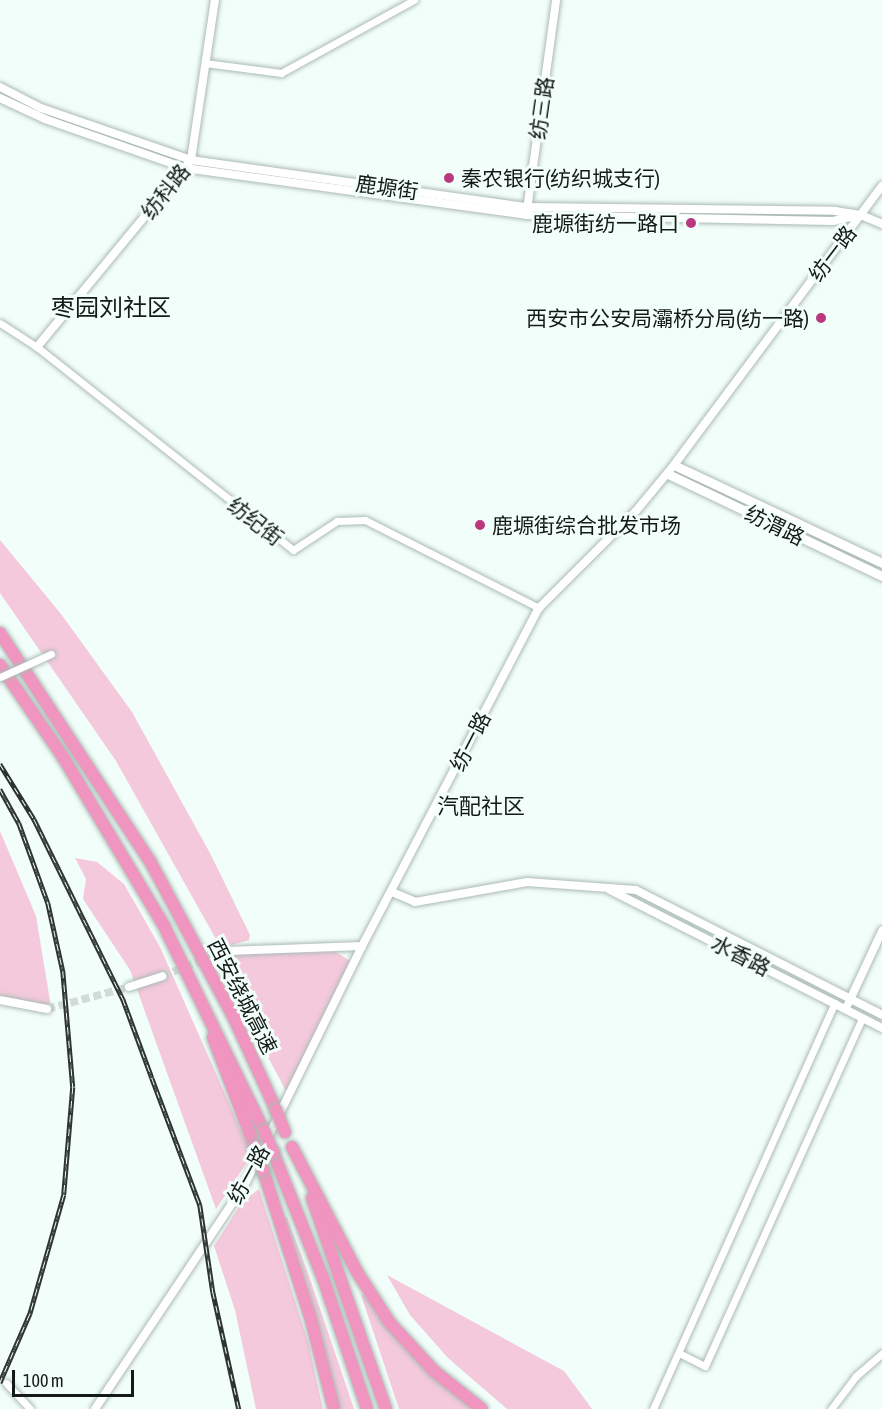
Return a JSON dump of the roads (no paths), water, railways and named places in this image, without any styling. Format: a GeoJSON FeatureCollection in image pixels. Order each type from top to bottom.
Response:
{"type":"FeatureCollection","features":[{"type":"Feature","properties":{"kind":"highway","name":"西安绕城高速"},"geometry":{"type":"LineString","coordinates":[[0,633],[151,863],[233,1016],[292,1148],[341,1274],[386,1409]]}},
{"type":"Feature","properties":{"kind":"highway","name":"西安绕城高速"},"geometry":{"type":"LineString","coordinates":[[0,665],[117,844],[187,968],[273,1152],[323,1278],[367,1409]]}},
{"type":"Feature","properties":{"kind":"highway"},"geometry":{"type":"LineString","coordinates":[[187,968],[255,1147],[310,1316],[334,1409]]}},
{"type":"Feature","properties":{"kind":"highway"},"geometry":{"type":"LineString","coordinates":[[292,1148],[357,1272],[390,1323],[434,1371],[482,1409]]}},
{"type":"Feature","properties":{"kind":"main road","name":"纺渭路"},"geometry":{"type":"LineString","coordinates":[[674,465],[882,563]]}},
{"type":"Feature","properties":{"kind":"main road","name":"纺渭路"},"geometry":{"type":"LineString","coordinates":[[668,474],[882,576]]}},
{"type":"Feature","properties":{"kind":"street","name":"纺科路"},"geometry":{"type":"LineString","coordinates":[[37,347],[191,160],[214,0]]}},
{"type":"Feature","properties":{"kind":"street"},"geometry":{"type":"LineString","coordinates":[[205,63],[281,73],[414,0]]}},
{"type":"Feature","properties":{"kind":"street","name":"纺三路"},"geometry":{"type":"LineString","coordinates":[[526,211],[556,0]]}},
{"type":"Feature","properties":{"kind":"street","name":"鹿塬街"},"geometry":{"type":"LineString","coordinates":[[0,87],[41,108],[191,160],[526,211]]}},
{"type":"Feature","properties":{"kind":"street","name":"鹿塬街"},"geometry":{"type":"LineString","coordinates":[[0,98],[45,119],[185,168],[526,211],[861,215],[882,224]]}},
{"type":"Feature","properties":{"kind":"street","name":"纺一路"},"geometry":{"type":"LineString","coordinates":[[95,1409],[244,1186],[362,946],[539,608],[636,511],[668,474],[882,186]]}},
{"type":"Feature","properties":{"kind":"street","name":"纺纪街"},"geometry":{"type":"LineString","coordinates":[[0,323],[37,347],[293,550],[337,521],[365,520],[539,608]]}},
{"type":"Feature","properties":{"kind":"street"},"geometry":{"type":"LineString","coordinates":[[0,677],[51,654]]}},
{"type":"Feature","properties":{"kind":"street","name":"水香路"},"geometry":{"type":"LineString","coordinates":[[392,892],[415,902],[514,883],[598,886],[646,893],[882,1015]]}},
{"type":"Feature","properties":{"kind":"street","name":"水香路"},"geometry":{"type":"LineString","coordinates":[[598,886],[882,1028]]}},
{"type":"Feature","properties":{"kind":"street"},"geometry":{"type":"LineString","coordinates":[[846,1009],[882,930]]}},
{"type":"Feature","properties":{"kind":"street"},"geometry":{"type":"LineString","coordinates":[[227,951],[362,946]]}},
{"type":"Feature","properties":{"kind":"street"},"geometry":{"type":"LineString","coordinates":[[129,987],[162,976]]}},
{"type":"Feature","properties":{"kind":"street"},"geometry":{"type":"LineString","coordinates":[[0,1000],[47,1009]]}},
{"type":"Feature","properties":{"kind":"street"},"geometry":{"type":"LineString","coordinates":[[653,1409],[835,1004]]}},
{"type":"Feature","properties":{"kind":"street"},"geometry":{"type":"LineString","coordinates":[[679,1353],[705,1366],[862,1018]]}},
{"type":"Feature","properties":{"kind":"street"},"geometry":{"type":"LineString","coordinates":[[831,1409],[856,1376],[882,1353]]}},
{"type":"Feature","properties":{"kind":"street"},"geometry":{"type":"LineString","coordinates":[[6,1383],[30,1409]]}},
{"type":"Feature","properties":{"kind":"tunnel"},"geometry":{"type":"LineString","coordinates":[[162,976],[227,951]]}},
{"type":"Feature","properties":{"kind":"tunnel"},"geometry":{"type":"LineString","coordinates":[[47,1009],[129,987]]}},
{"type":"Feature","properties":{"kind":"railway"},"geometry":{"type":"LineString","coordinates":[[0,764],[34,819],[123,999],[200,1205],[213,1292],[239,1409]]}},
{"type":"Feature","properties":{"kind":"railway"},"geometry":{"type":"LineString","coordinates":[[0,789],[19,823],[48,903],[63,971],[73,1087],[64,1195],[30,1314],[0,1383]]}},
{"type":"Feature","properties":{"kind":"place","name":"秦农银行(纺织城支行)"},"geometry":{"type":"Point","coordinates":[449,178]}},
{"type":"Feature","properties":{"kind":"place","name":"鹿塬街纺一路口"},"geometry":{"type":"Point","coordinates":[691,223]}},
{"type":"Feature","properties":{"kind":"place","name":"西安市公安局灞桥分局(纺一路)"},"geometry":{"type":"Point","coordinates":[821,318]}},
{"type":"Feature","properties":{"kind":"place","name":"鹿塬街综合批发市场"},"geometry":{"type":"Point","coordinates":[480,525]}},
{"type":"Feature","properties":{"kind":"district","name":"枣园刘社区"},"geometry":{"type":"Point","coordinates":[111,308]}},
{"type":"Feature","properties":{"kind":"district","name":"汽配社区"},"geometry":{"type":"Point","coordinates":[481,807]}}]}
